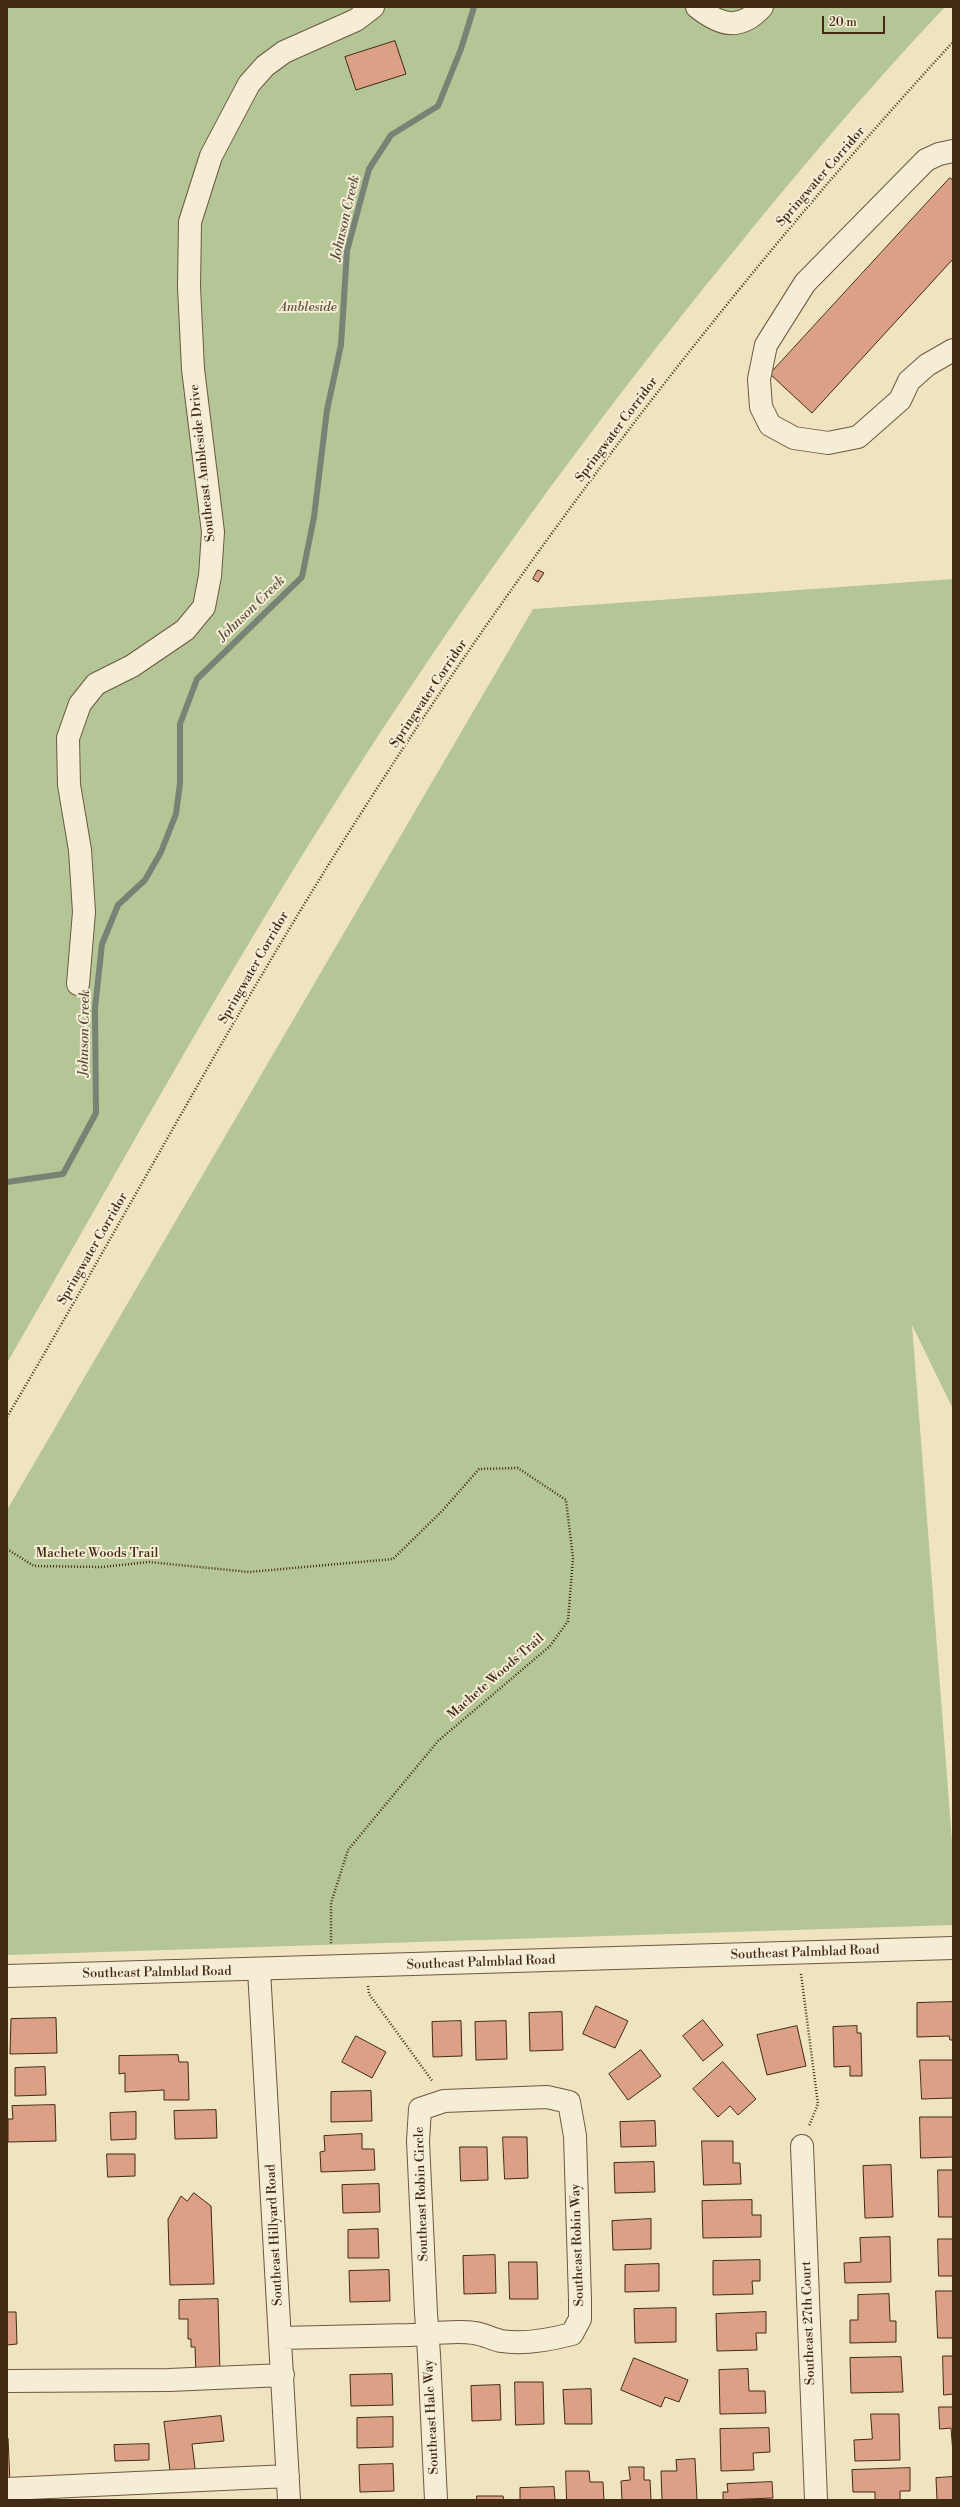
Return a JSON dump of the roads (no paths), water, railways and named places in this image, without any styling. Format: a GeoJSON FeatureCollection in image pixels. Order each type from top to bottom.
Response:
{"type":"FeatureCollection","features":[{"type":"Feature","properties":{"kind":"street","name":"Southeast Ambleside Drive"},"geometry":{"type":"LineString","coordinates":[[78,984],[84,912],[80,850],[69,784],[68,738],[80,704],[96,684],[132,666],[185,630],[204,607],[210,576],[213,532],[193,369],[189,287],[190,222],[211,156],[249,84],[265,66],[284,52],[356,20],[373,7]]}},
{"type":"Feature","properties":{"kind":"street"},"geometry":{"type":"LineString","coordinates":[[697,7],[727,24],[751,19],[762,7]]}},
{"type":"Feature","properties":{"kind":"street"},"geometry":{"type":"LineString","coordinates":[[953,152],[939,154],[926,160],[805,283],[766,345],[759,379],[761,407],[770,425],[794,438],[828,443],[858,437],[900,400],[909,381],[927,365],[953,350]]}},
{"type":"Feature","properties":{"kind":"street","name":"Southeast Palmblad Road"},"geometry":{"type":"LineString","coordinates":[[8,1976],[801,1954],[953,1948]]}},
{"type":"Feature","properties":{"kind":"street","name":"Southeast Hillyard Road"},"geometry":{"type":"LineString","coordinates":[[259,1970],[289,2500]]}},
{"type":"Feature","properties":{"kind":"street","name":"Southeast Robin Circle"},"geometry":{"type":"LineString","coordinates":[[427,2334],[418,2141],[420,2109],[444,2101],[547,2097],[569,2102]]}},
{"type":"Feature","properties":{"kind":"street","name":"Southeast Robin Way"},"geometry":{"type":"LineString","coordinates":[[281,2338],[474,2333],[502,2341],[543,2342],[572,2334],[580,2319],[580,2300],[575,2136],[569,2102]]}},
{"type":"Feature","properties":{"kind":"street","name":"Southeast 27th Court"},"geometry":{"type":"LineString","coordinates":[[802,2146],[816,2500]]}},
{"type":"Feature","properties":{"kind":"street","name":"Southeast Hale Way"},"geometry":{"type":"LineString","coordinates":[[427,2334],[436,2500]]}},
{"type":"Feature","properties":{"kind":"street"},"geometry":{"type":"LineString","coordinates":[[7,2382],[169,2380],[283,2375]]}},
{"type":"Feature","properties":{"kind":"street"},"geometry":{"type":"LineString","coordinates":[[7,2489],[288,2476]]}},
{"type":"Feature","properties":{"kind":"waterway","name":"Johnson Creek"},"geometry":{"type":"LineString","coordinates":[[7,1182],[63,1174],[96,1113],[95,1008],[102,944],[118,905],[145,880],[161,852],[176,814],[180,783],[180,724],[197,679],[302,577],[314,517],[327,410],[341,345],[347,251],[369,169],[391,135],[438,106],[461,49],[474,7]]}},
{"type":"Feature","properties":{"kind":"park label","name":"Ambleside"},"geometry":{"type":"Point","coordinates":[308,308]}}]}
